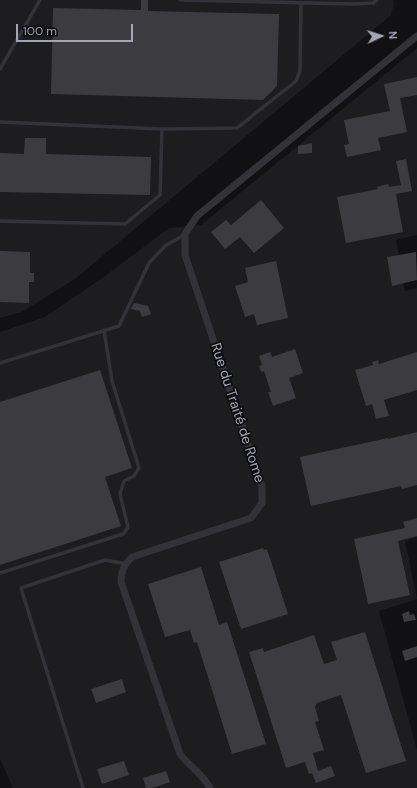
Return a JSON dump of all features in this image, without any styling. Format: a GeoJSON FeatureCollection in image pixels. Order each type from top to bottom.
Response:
{"type":"FeatureCollection","features":[{"type":"Feature","properties":{"kind":"street"},"geometry":{"type":"LineString","coordinates":[[185,234],[196,216],[417,36]]}},
{"type":"Feature","properties":{"kind":"street","name":"Rue du Traité de Rome"},"geometry":{"type":"LineString","coordinates":[[126,564],[132,557],[251,518],[262,503],[262,486],[186,255],[185,234]]}},
{"type":"Feature","properties":{"kind":"street"},"geometry":{"type":"LineString","coordinates":[[126,564],[122,572],[121,582],[180,754],[188,765],[205,779],[210,788]]}},
{"type":"Feature","properties":{"kind":"lane"},"geometry":{"type":"LineString","coordinates":[[0,69],[40,0]]}},
{"type":"Feature","properties":{"kind":"lane"},"geometry":{"type":"LineString","coordinates":[[180,0],[354,4],[373,2],[377,0]]}},
{"type":"Feature","properties":{"kind":"lane"},"geometry":{"type":"LineString","coordinates":[[0,122],[162,129],[237,128],[296,81],[300,71],[301,3]]}},
{"type":"Feature","properties":{"kind":"lane"},"geometry":{"type":"LineString","coordinates":[[0,221],[125,224],[160,195],[162,129]]}},
{"type":"Feature","properties":{"kind":"lane"},"geometry":{"type":"LineString","coordinates":[[0,363],[119,326],[149,263],[165,246],[185,234]]}},
{"type":"Feature","properties":{"kind":"lane"},"geometry":{"type":"LineString","coordinates":[[0,573],[123,534],[128,527],[120,494],[124,481],[134,476],[139,468],[112,381],[104,330]]}},
{"type":"Feature","properties":{"kind":"lane"},"geometry":{"type":"LineString","coordinates":[[83,788],[21,588],[105,560],[126,564]]}},
{"type":"Feature","properties":{"kind":"shaded area"},"geometry":{"type":"Polygon","coordinates":[[[0,0],[393,0],[394,5],[390,16],[75,279],[22,312],[0,318],[0,0]]]}},
{"type":"Feature","properties":{"kind":"shaded area"},"geometry":{"type":"Polygon","coordinates":[[[417,48],[417,235],[396,240],[405,291],[417,288],[417,537],[405,541],[417,599],[379,611],[417,750],[417,788],[13,788],[0,759],[0,332],[45,317],[105,276],[169,228],[201,225],[417,48]]]}},
{"type":"Feature","properties":{"kind":"building"},"geometry":{"type":"Polygon","coordinates":[[[141,0],[148,0],[148,11],[279,14],[277,86],[263,100],[51,94],[53,8],[141,10],[141,0]]]}},
{"type":"Feature","properties":{"kind":"building"},"geometry":{"type":"Polygon","coordinates":[[[417,77],[417,95],[400,98],[407,132],[378,138],[381,150],[347,157],[344,145],[349,144],[344,120],[390,111],[384,84],[417,77]]]}},
{"type":"Feature","properties":{"kind":"building"},"geometry":{"type":"Polygon","coordinates":[[[25,138],[46,138],[46,154],[151,157],[150,195],[0,192],[0,153],[24,154],[25,138]]]}},
{"type":"Feature","properties":{"kind":"building"},"geometry":{"type":"Polygon","coordinates":[[[312,143],[312,153],[298,154],[298,146],[312,143]]]}},
{"type":"Feature","properties":{"kind":"building"},"geometry":{"type":"Polygon","coordinates":[[[406,159],[412,191],[396,194],[403,232],[346,243],[337,197],[378,189],[377,187],[388,184],[389,187],[401,185],[396,161],[406,159]]]}},
{"type":"Feature","properties":{"kind":"building"},"geometry":{"type":"Polygon","coordinates":[[[261,200],[284,228],[254,253],[240,237],[225,249],[211,232],[226,220],[231,225],[261,200]]]}},
{"type":"Feature","properties":{"kind":"building"},"geometry":{"type":"Polygon","coordinates":[[[0,251],[30,252],[30,273],[34,273],[34,282],[29,282],[29,303],[0,302],[0,251]]]}},
{"type":"Feature","properties":{"kind":"building"},"geometry":{"type":"Polygon","coordinates":[[[416,252],[417,280],[392,286],[387,257],[416,252]]]}},
{"type":"Feature","properties":{"kind":"building"},"geometry":{"type":"Polygon","coordinates":[[[276,261],[288,318],[257,325],[254,314],[245,317],[235,286],[248,282],[245,268],[276,261]]]}},
{"type":"Feature","properties":{"kind":"building"},"geometry":{"type":"Polygon","coordinates":[[[134,303],[148,306],[151,314],[142,317],[140,311],[131,309],[134,303]]]}},
{"type":"Feature","properties":{"kind":"building"},"geometry":{"type":"Polygon","coordinates":[[[295,349],[303,373],[289,378],[296,398],[273,406],[268,392],[271,392],[264,371],[261,372],[259,366],[262,365],[259,356],[270,352],[272,357],[295,349]]]}},
{"type":"Feature","properties":{"kind":"building"},"geometry":{"type":"Polygon","coordinates":[[[417,352],[417,390],[384,400],[389,416],[376,419],[372,404],[366,406],[355,370],[373,365],[372,362],[378,360],[379,364],[417,352]]]}},
{"type":"Feature","properties":{"kind":"building"},"geometry":{"type":"Polygon","coordinates":[[[100,370],[132,468],[105,477],[121,526],[0,565],[0,402],[100,370]]]}},
{"type":"Feature","properties":{"kind":"building"},"geometry":{"type":"Polygon","coordinates":[[[417,432],[417,485],[402,489],[401,486],[311,506],[300,457],[417,432]]]}},
{"type":"Feature","properties":{"kind":"building"},"geometry":{"type":"Polygon","coordinates":[[[417,518],[417,536],[398,541],[410,595],[368,604],[354,539],[405,528],[403,522],[417,518]]]}},
{"type":"Feature","properties":{"kind":"building"},"geometry":{"type":"Polygon","coordinates":[[[263,548],[264,550],[267,549],[288,614],[241,629],[219,562],[263,548]]]}},
{"type":"Feature","properties":{"kind":"building"},"geometry":{"type":"Polygon","coordinates":[[[201,567],[219,625],[227,622],[266,744],[232,754],[197,642],[194,643],[190,630],[165,637],[148,584],[201,567]]]}},
{"type":"Feature","properties":{"kind":"building"},"geometry":{"type":"Polygon","coordinates":[[[409,611],[410,615],[414,614],[416,620],[404,622],[402,614],[409,611]]]}},
{"type":"Feature","properties":{"kind":"building"},"geometry":{"type":"Polygon","coordinates":[[[365,632],[406,761],[366,773],[341,695],[317,703],[315,707],[319,721],[315,722],[324,750],[313,753],[318,771],[331,766],[335,776],[316,783],[312,773],[309,774],[305,762],[286,768],[249,652],[263,648],[264,652],[314,635],[324,664],[337,660],[331,642],[365,632]]]}},
{"type":"Feature","properties":{"kind":"building"},"geometry":{"type":"Polygon","coordinates":[[[417,646],[417,657],[405,661],[402,651],[417,646]]]}},
{"type":"Feature","properties":{"kind":"building"},"geometry":{"type":"Polygon","coordinates":[[[122,679],[126,692],[96,703],[91,689],[122,679]]]}},
{"type":"Feature","properties":{"kind":"building"},"geometry":{"type":"Polygon","coordinates":[[[124,761],[129,775],[102,784],[97,769],[124,761]]]}},
{"type":"Feature","properties":{"kind":"building"},"geometry":{"type":"Polygon","coordinates":[[[166,771],[170,782],[152,788],[146,788],[143,778],[166,771]]]}}]}
